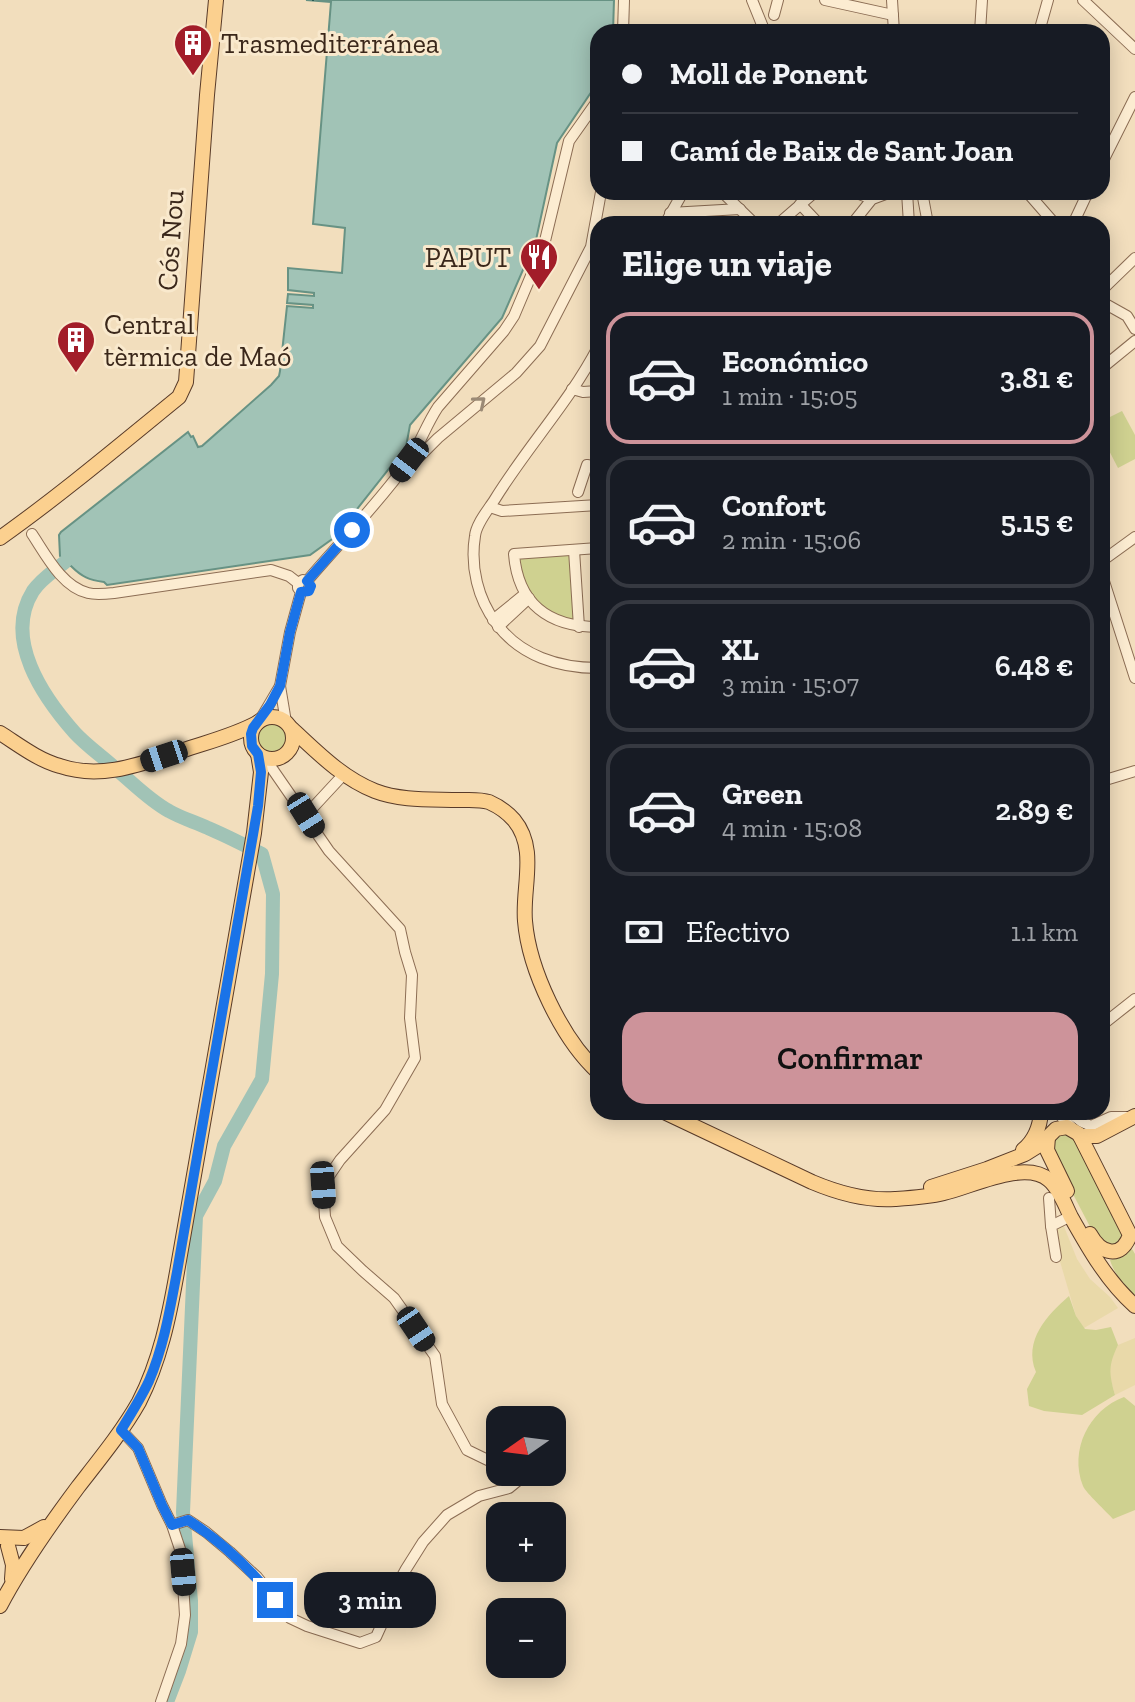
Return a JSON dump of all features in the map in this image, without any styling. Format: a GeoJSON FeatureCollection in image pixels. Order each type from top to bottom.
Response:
{"type":"FeatureCollection","features":[{"type":"Feature","properties":{"kind":"main road","name":"Cós Nou"},"geometry":{"type":"LineString","coordinates":[[0,538],[33,526],[184,390],[216,0]]}},
{"type":"Feature","properties":{"kind":"main road"},"geometry":{"type":"LineString","coordinates":[[0,733],[58,766],[99,772],[135,766],[276,717],[341,771]]}},
{"type":"Feature","properties":{"kind":"main road"},"geometry":{"type":"LineString","coordinates":[[0,1606],[32,1550],[138,1403],[167,1326],[254,833],[261,772],[251,734],[258,722]]}},
{"type":"Feature","properties":{"kind":"main road"},"geometry":{"type":"LineString","coordinates":[[258,806],[277,761],[287,754],[293,743],[289,726]]}},
{"type":"Feature","properties":{"kind":"main road"},"geometry":{"type":"LineString","coordinates":[[210,742],[236,741],[267,759],[277,761],[302,755],[391,796],[488,802],[504,811],[522,834],[527,852],[525,923],[533,957],[551,1004],[579,1051],[590,1063]]}},
{"type":"Feature","properties":{"kind":"main road"},"geometry":{"type":"LineString","coordinates":[[870,1198],[924,1189],[992,1168],[1025,1154],[1056,1129],[1063,1127],[1097,1136],[1135,1116]]}},
{"type":"Feature","properties":{"kind":"main road"},"geometry":{"type":"LineString","coordinates":[[681,1120],[812,1182],[835,1191],[870,1198],[906,1198],[944,1193],[1002,1176],[1033,1172],[1050,1180],[1095,1259],[1122,1294],[1135,1305]]}},
{"type":"Feature","properties":{"kind":"main road"},"geometry":{"type":"LineString","coordinates":[[992,1168],[1015,1156],[1032,1142],[1041,1120]]}},
{"type":"Feature","properties":{"kind":"main road"},"geometry":{"type":"LineString","coordinates":[[1077,1133],[1133,1237],[1115,1251],[1102,1250],[1094,1241]]}},
{"type":"Feature","properties":{"kind":"main road"},"geometry":{"type":"LineString","coordinates":[[1049,1136],[1047,1150],[1056,1170],[1109,1270],[1135,1305]]}},
{"type":"Feature","properties":{"kind":"main road"},"geometry":{"type":"LineString","coordinates":[[906,1198],[1021,1165],[1047,1165],[1056,1170]]}},
{"type":"Feature","properties":{"kind":"main road"},"geometry":{"type":"LineString","coordinates":[[6,1540],[24,1538],[54,1520]]}},
{"type":"Feature","properties":{"kind":"main road"},"geometry":{"type":"LineString","coordinates":[[6,1540],[32,1550]]}},
{"type":"Feature","properties":{"kind":"main road"},"geometry":{"type":"LineString","coordinates":[[6,1540],[13,1565],[12,1583]]}},
{"type":"Feature","properties":{"kind":"street"},"geometry":{"type":"LineString","coordinates":[[623,24],[624,0]]}},
{"type":"Feature","properties":{"kind":"street"},"geometry":{"type":"LineString","coordinates":[[752,0],[762,24]]}},
{"type":"Feature","properties":{"kind":"street"},"geometry":{"type":"LineString","coordinates":[[774,15],[778,0]]}},
{"type":"Feature","properties":{"kind":"street"},"geometry":{"type":"LineString","coordinates":[[825,0],[893,15]]}},
{"type":"Feature","properties":{"kind":"street"},"geometry":{"type":"LineString","coordinates":[[892,0],[894,24]]}},
{"type":"Feature","properties":{"kind":"street"},"geometry":{"type":"LineString","coordinates":[[980,24],[982,0]]}},
{"type":"Feature","properties":{"kind":"street"},"geometry":{"type":"LineString","coordinates":[[1041,24],[1048,0]]}},
{"type":"Feature","properties":{"kind":"street"},"geometry":{"type":"LineString","coordinates":[[1083,0],[1108,24]]}},
{"type":"Feature","properties":{"kind":"street"},"geometry":{"type":"LineString","coordinates":[[1110,25],[1135,49]]}},
{"type":"Feature","properties":{"kind":"street"},"geometry":{"type":"LineString","coordinates":[[1110,147],[1135,97]]}},
{"type":"Feature","properties":{"kind":"street"},"geometry":{"type":"LineString","coordinates":[[387,489],[409,460],[438,407],[514,316],[544,245],[569,141],[590,111]]}},
{"type":"Feature","properties":{"kind":"street"},"geometry":{"type":"LineString","coordinates":[[730,200],[747,216]]}},
{"type":"Feature","properties":{"kind":"street"},"geometry":{"type":"LineString","coordinates":[[787,216],[805,200]]}},
{"type":"Feature","properties":{"kind":"street"},"geometry":{"type":"LineString","coordinates":[[858,216],[871,200]]}},
{"type":"Feature","properties":{"kind":"street"},"geometry":{"type":"LineString","coordinates":[[1034,200],[1048,216]]}},
{"type":"Feature","properties":{"kind":"street"},"geometry":{"type":"LineString","coordinates":[[800,204],[811,216]]}},
{"type":"Feature","properties":{"kind":"street"},"geometry":{"type":"LineString","coordinates":[[690,216],[740,209]]}},
{"type":"Feature","properties":{"kind":"street"},"geometry":{"type":"LineString","coordinates":[[258,722],[280,686],[302,585],[387,489],[449,428],[516,373],[540,346],[590,249]]}},
{"type":"Feature","properties":{"kind":"street"},"geometry":{"type":"LineString","coordinates":[[1110,282],[1135,258]]}},
{"type":"Feature","properties":{"kind":"street"},"geometry":{"type":"LineString","coordinates":[[1110,306],[1127,316],[1135,329]]}},
{"type":"Feature","properties":{"kind":"street"},"geometry":{"type":"LineString","coordinates":[[1110,361],[1135,341]]}},
{"type":"Feature","properties":{"kind":"street"},"geometry":{"type":"LineString","coordinates":[[590,363],[475,533],[474,570],[482,601],[496,624],[523,649],[545,660],[590,668]]}},
{"type":"Feature","properties":{"kind":"street"},"geometry":{"type":"LineString","coordinates":[[572,389],[590,392]]}},
{"type":"Feature","properties":{"kind":"street"},"geometry":{"type":"LineString","coordinates":[[578,492],[587,465],[590,466]]}},
{"type":"Feature","properties":{"kind":"street"},"geometry":{"type":"LineString","coordinates":[[490,507],[502,511],[590,506]]}},
{"type":"Feature","properties":{"kind":"street"},"geometry":{"type":"LineString","coordinates":[[33,526],[49,558],[64,578],[81,591],[92,594],[271,570],[289,576],[302,585]]}},
{"type":"Feature","properties":{"kind":"street"},"geometry":{"type":"LineString","coordinates":[[1110,555],[1135,537]]}},
{"type":"Feature","properties":{"kind":"street"},"geometry":{"type":"LineString","coordinates":[[590,549],[514,554],[519,581],[527,596],[548,616],[579,627],[590,627]]}},
{"type":"Feature","properties":{"kind":"street"},"geometry":{"type":"LineString","coordinates":[[574,550],[579,627]]}},
{"type":"Feature","properties":{"kind":"street"},"geometry":{"type":"LineString","coordinates":[[496,624],[527,596]]}},
{"type":"Feature","properties":{"kind":"street"},"geometry":{"type":"LineString","coordinates":[[1110,596],[1131,652],[1135,678]]}},
{"type":"Feature","properties":{"kind":"street"},"geometry":{"type":"LineString","coordinates":[[280,686],[289,726]]}},
{"type":"Feature","properties":{"kind":"street"},"geometry":{"type":"LineString","coordinates":[[277,761],[329,851],[400,929],[412,975],[410,1018],[415,1058],[385,1110],[340,1160],[323,1185],[325,1217],[337,1246],[394,1298],[435,1356],[442,1404],[467,1450],[486,1459]]}},
{"type":"Feature","properties":{"kind":"street"},"geometry":{"type":"LineString","coordinates":[[306,815],[341,771]]}},
{"type":"Feature","properties":{"kind":"street"},"geometry":{"type":"LineString","coordinates":[[1110,779],[1135,771]]}},
{"type":"Feature","properties":{"kind":"street"},"geometry":{"type":"LineString","coordinates":[[1110,1019],[1135,999]]}},
{"type":"Feature","properties":{"kind":"street"},"geometry":{"type":"LineString","coordinates":[[1110,1117],[1135,1116]]}},
{"type":"Feature","properties":{"kind":"street"},"geometry":{"type":"LineString","coordinates":[[1045,1120],[1049,1136]]}},
{"type":"Feature","properties":{"kind":"street"},"geometry":{"type":"LineString","coordinates":[[1065,1120],[1077,1133]]}},
{"type":"Feature","properties":{"kind":"street"},"geometry":{"type":"LineString","coordinates":[[1080,1120],[1091,1126],[1104,1120]]}},
{"type":"Feature","properties":{"kind":"street"},"geometry":{"type":"LineString","coordinates":[[1049,1198],[1056,1257]]}},
{"type":"Feature","properties":{"kind":"street"},"geometry":{"type":"LineString","coordinates":[[1051,1226],[1071,1216]]}},
{"type":"Feature","properties":{"kind":"street"},"geometry":{"type":"LineString","coordinates":[[121,1430],[138,1448],[162,1505],[180,1522],[230,1552],[257,1577],[290,1618],[360,1643],[376,1637],[389,1600],[423,1542],[447,1515],[479,1496],[511,1486]]}},
{"type":"Feature","properties":{"kind":"street"},"geometry":{"type":"LineString","coordinates":[[161,1702],[181,1644],[185,1615],[180,1522]]}},
{"type":"Feature","properties":{"kind":"shaded area"},"geometry":{"type":"Polygon","coordinates":[[[306,0],[614,0],[613,24],[590,24],[590,94],[557,143],[536,240],[502,318],[410,425],[406,447],[335,537],[310,555],[107,585],[90,579],[67,566],[60,556],[61,532],[188,432],[198,447],[202,446],[279,376],[287,306],[313,308],[313,305],[287,303],[288,294],[314,296],[314,293],[288,290],[288,268],[342,273],[345,228],[313,224],[331,2],[306,0]]]}},
{"type":"Feature","properties":{"kind":"shaded area"},"geometry":{"type":"Polygon","coordinates":[[[1063,1224],[1077,1259],[1090,1279],[1118,1308],[1084,1328],[1076,1316],[1059,1258],[1055,1226],[1063,1224]]]}},
{"type":"Feature","properties":{"kind":"shaded area"},"geometry":{"type":"Polygon","coordinates":[[[1135,1338],[1135,1385],[1115,1395],[1109,1362],[1118,1345],[1135,1338]]]}},
{"type":"Feature","properties":{"kind":"green space"},"geometry":{"type":"Polygon","coordinates":[[[1122,411],[1135,435],[1135,459],[1118,468],[1110,452],[1110,417],[1122,411]]]}},
{"type":"Feature","properties":{"kind":"green space"},"geometry":{"type":"Polygon","coordinates":[[[572,553],[577,624],[559,620],[529,595],[518,557],[572,553]]]}},
{"type":"Feature","properties":{"kind":"green space"},"geometry":{"type":"Polygon","coordinates":[[[272,722],[284,726],[288,738],[284,750],[272,754],[260,750],[256,738],[260,726],[272,722]]]}},
{"type":"Feature","properties":{"kind":"green space"},"geometry":{"type":"Polygon","coordinates":[[[1065,1132],[1072,1134],[1121,1224],[1123,1238],[1113,1246],[1097,1240],[1052,1154],[1053,1139],[1065,1132]]]}},
{"type":"Feature","properties":{"kind":"green space"},"geometry":{"type":"Polygon","coordinates":[[[1132,1249],[1135,1254],[1135,1298],[1110,1260],[1122,1257],[1132,1249]]]}},
{"type":"Feature","properties":{"kind":"green space"},"geometry":{"type":"Polygon","coordinates":[[[1069,1296],[1076,1316],[1085,1329],[1111,1327],[1118,1345],[1110,1370],[1115,1395],[1082,1415],[1044,1411],[1029,1406],[1027,1389],[1036,1372],[1033,1350],[1039,1330],[1069,1296]]]}},
{"type":"Feature","properties":{"kind":"green space"},"geometry":{"type":"Polygon","coordinates":[[[1124,1397],[1135,1406],[1135,1510],[1113,1519],[1083,1486],[1079,1459],[1085,1433],[1092,1421],[1101,1411],[1124,1397]]]}},
{"type":"Feature","properties":{"kind":"waterway"},"geometry":{"type":"LineString","coordinates":[[65,562],[36,587],[25,609],[22,628],[25,648],[40,685],[80,738],[155,802],[262,854],[273,894],[272,974],[262,1079],[224,1146],[215,1181],[196,1216],[183,1512],[191,1632],[167,1702]]}},
{"type":"Feature","properties":{"kind":"place","name":"Trasmediterránea"},"geometry":{"type":"Point","coordinates":[193,77]}},
{"type":"Feature","properties":{"kind":"place","name":"PAPUT"},"geometry":{"type":"Point","coordinates":[539,291]}},
{"type":"Feature","properties":{"kind":"place","name":"Central tèrmica de Maó"},"geometry":{"type":"Point","coordinates":[76,374]}},
{"type":"Feature","properties":{"kind":"route"},"geometry":{"type":"LineString","coordinates":[[275,1600],[257,1577],[206,1532],[188,1520],[172,1525],[138,1448],[121,1430],[149,1380],[167,1326],[258,806],[261,765],[250,740],[251,734],[280,686],[301,592],[309,591],[311,586],[307,581],[352,530]]}}]}
